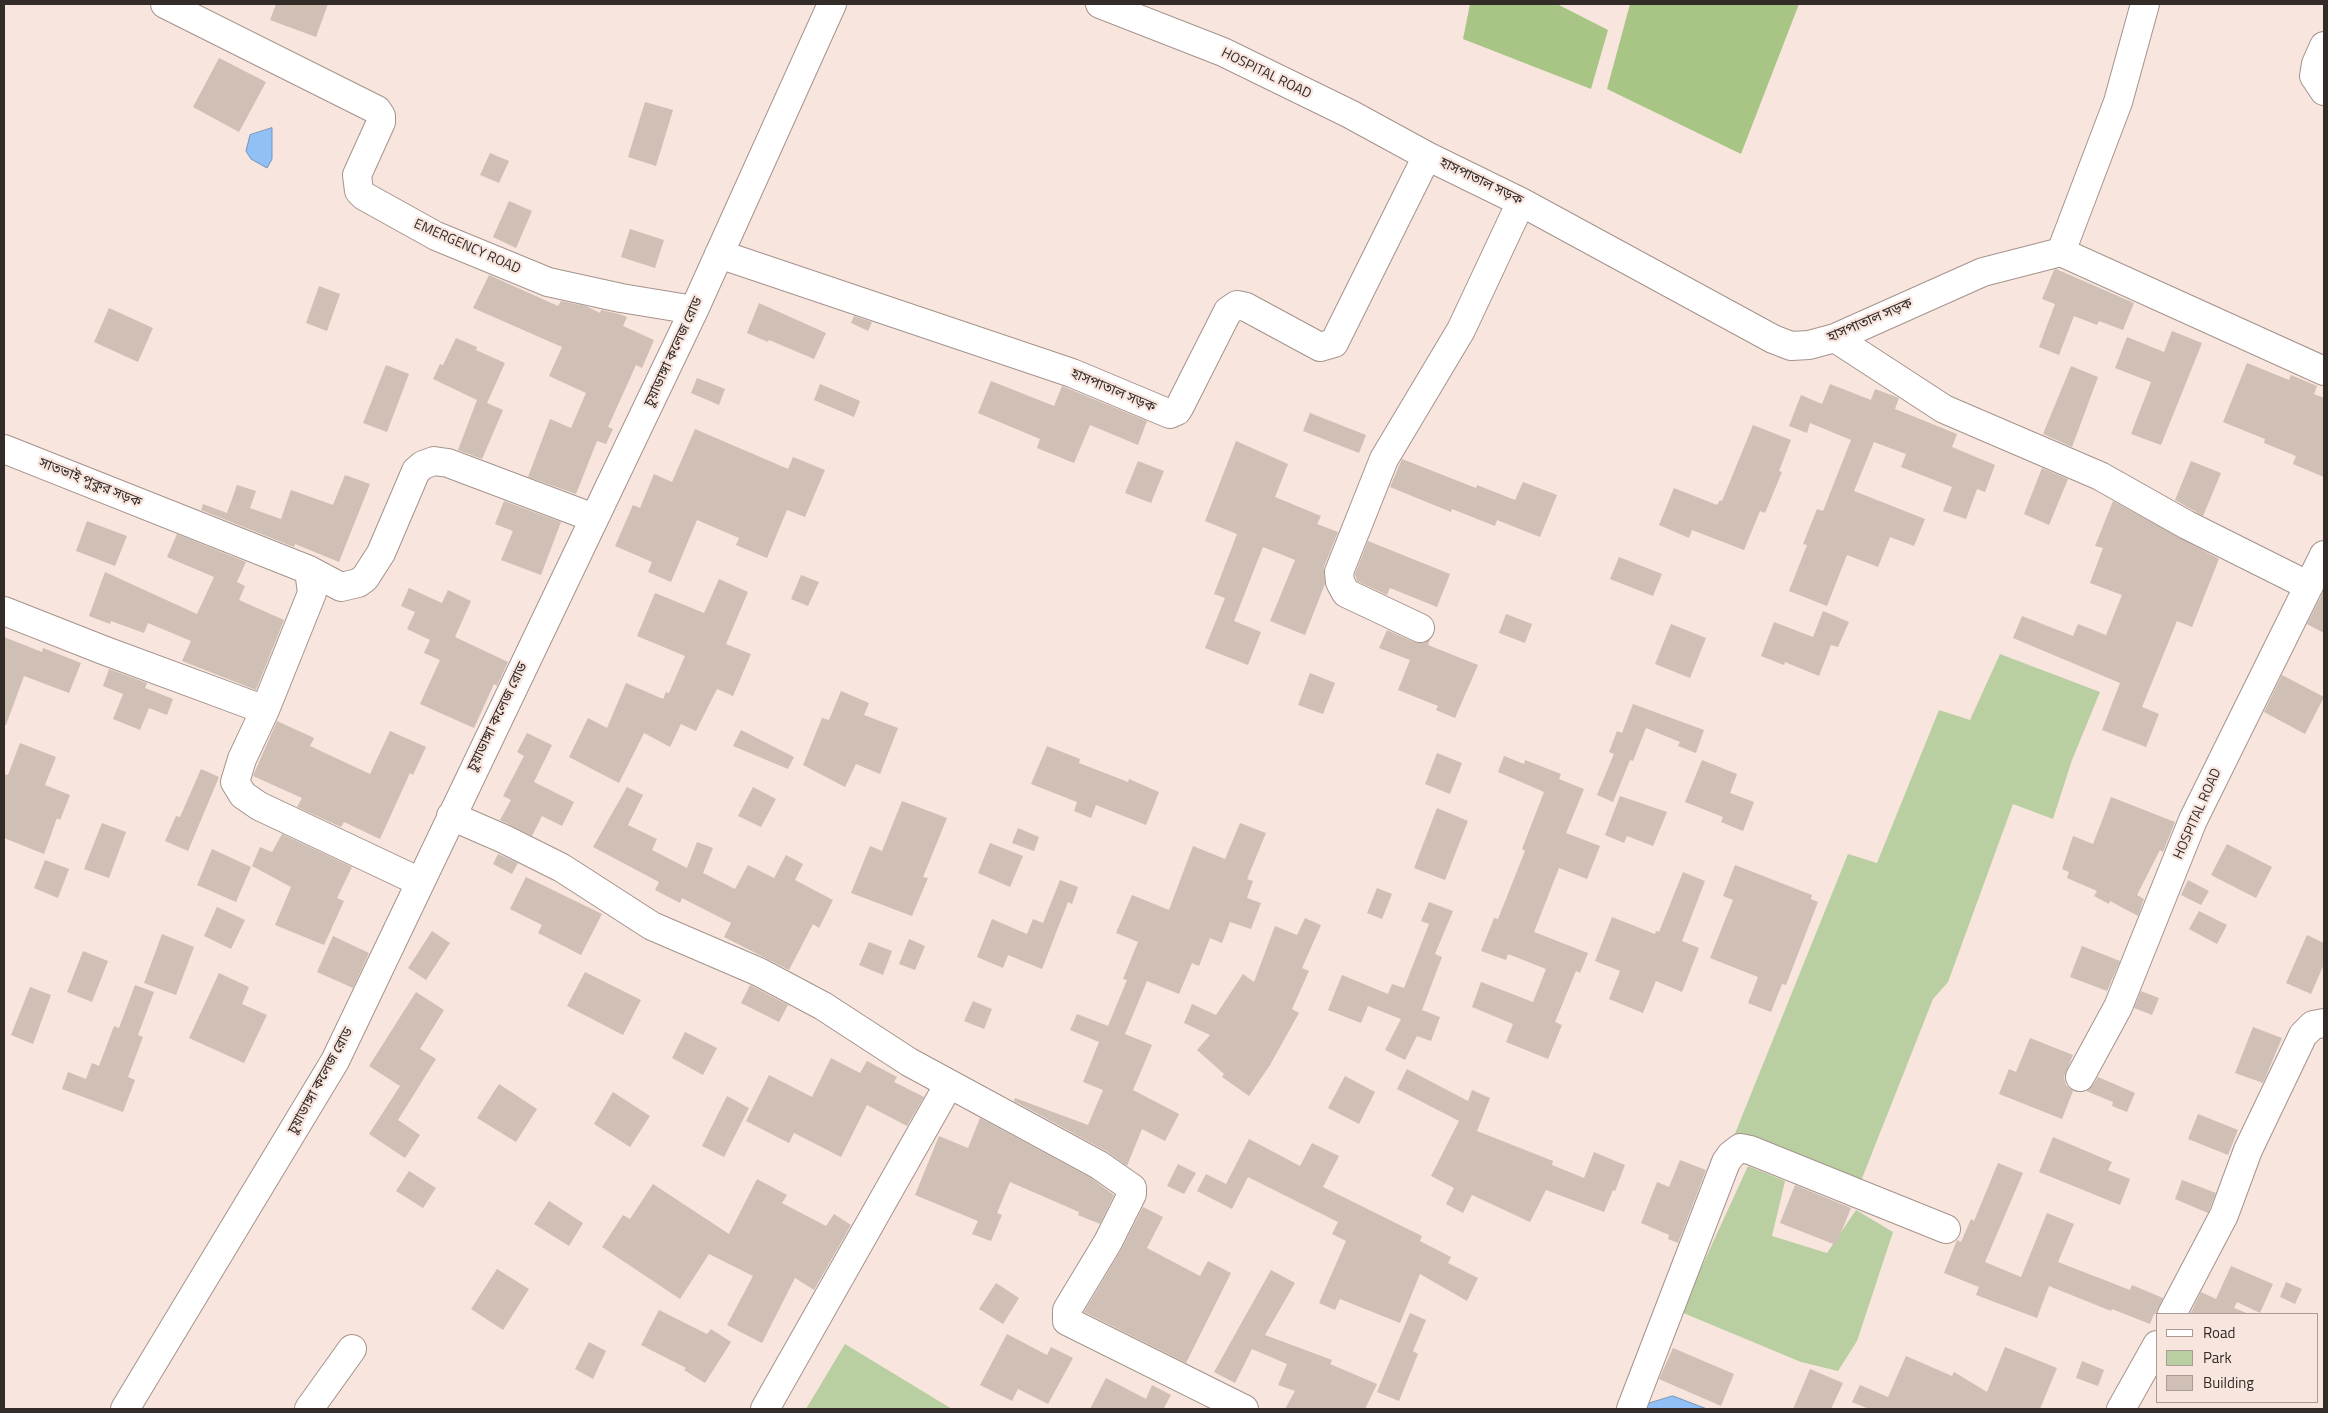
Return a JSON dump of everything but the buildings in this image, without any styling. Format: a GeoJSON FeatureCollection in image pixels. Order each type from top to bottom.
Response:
{"type":"FeatureCollection","features":[{"type":"Feature","properties":{"kind":"street","name":"EMERGENCY ROAD"},"geometry":{"type":"LineString","coordinates":[[165,4],[377,110],[381,116],[379,128],[358,175],[359,192],[364,196],[436,236],[548,282],[621,298],[694,310]]}},
{"type":"Feature","properties":{"kind":"street","name":"চুয়াডাঙ্গা কলেজ রোড"},"geometry":{"type":"LineString","coordinates":[[125,1409],[335,1061],[694,310],[832,4]]}},
{"type":"Feature","properties":{"kind":"street","name":"HOSPITAL ROAD"},"geometry":{"type":"LineString","coordinates":[[1100,4],[1223,52],[1350,114],[1427,156]]}},
{"type":"Feature","properties":{"kind":"street"},"geometry":{"type":"LineString","coordinates":[[2145,4],[2118,102],[2061,252],[2324,371]]}},
{"type":"Feature","properties":{"kind":"street"},"geometry":{"type":"LineString","coordinates":[[2324,46],[2316,64],[2314,76],[2324,91]]}},
{"type":"Feature","properties":{"kind":"street","name":"হাসপাতাল সড়ক"},"geometry":{"type":"LineString","coordinates":[[719,254],[1072,373],[1170,414],[1177,411],[1180,406],[1228,311],[1237,305],[1246,307],[1320,347],[1334,344],[1427,156],[1521,202],[1773,339],[1791,346],[1809,345],[1835,338],[1983,272],[2061,252]]}},
{"type":"Feature","properties":{"kind":"street"},"geometry":{"type":"LineString","coordinates":[[1420,628],[1346,593],[1340,582],[1339,572],[1384,459],[1461,330],[1521,202]]}},
{"type":"Feature","properties":{"kind":"street"},"geometry":{"type":"LineString","coordinates":[[1835,338],[1944,410],[2100,476],[2187,525],[2308,586]]}},
{"type":"Feature","properties":{"kind":"street","name":"সাতভাই পুকুর সড়ক"},"geometry":{"type":"LineString","coordinates":[[4,449],[309,570],[341,587],[358,583],[365,578],[381,553],[416,471],[423,465],[434,461],[461,467],[594,518]]}},
{"type":"Feature","properties":{"kind":"street","name":"HOSPITAL ROAD"},"geometry":{"type":"LineString","coordinates":[[2080,1078],[2118,1007],[2192,820],[2324,554]]}},
{"type":"Feature","properties":{"kind":"street"},"geometry":{"type":"LineString","coordinates":[[309,570],[312,593],[265,710],[242,759],[235,782],[243,795],[259,806],[420,882]]}},
{"type":"Feature","properties":{"kind":"street"},"geometry":{"type":"LineString","coordinates":[[4,611],[265,710]]}},
{"type":"Feature","properties":{"kind":"street"},"geometry":{"type":"LineString","coordinates":[[451,816],[504,839],[562,868],[652,926],[759,972],[823,1006],[909,1062],[1099,1165],[1132,1188],[1132,1194],[1112,1234],[1067,1310],[1067,1320],[1244,1409]]}},
{"type":"Feature","properties":{"kind":"street"},"geometry":{"type":"LineString","coordinates":[[2173,1313],[2224,1215],[2248,1150],[2303,1035],[2313,1025],[2324,1023]]}},
{"type":"Feature","properties":{"kind":"street"},"geometry":{"type":"LineString","coordinates":[[765,1409],[949,1084]]}},
{"type":"Feature","properties":{"kind":"street"},"geometry":{"type":"LineString","coordinates":[[1631,1409],[1726,1162],[1731,1154],[1740,1148],[1750,1150],[1946,1229]]}},
{"type":"Feature","properties":{"kind":"street"},"geometry":{"type":"LineString","coordinates":[[2121,1409],[2156,1347]]}},
{"type":"Feature","properties":{"kind":"street"},"geometry":{"type":"LineString","coordinates":[[309,1409],[352,1349]]}},
{"type":"Feature","properties":{"kind":"green space"},"geometry":{"type":"Polygon","coordinates":[[[1470,4],[1557,4],[1608,30],[1591,89],[1463,39],[1470,4]]]}},
{"type":"Feature","properties":{"kind":"green space"},"geometry":{"type":"Polygon","coordinates":[[[1630,4],[1799,4],[1741,154],[1607,89],[1630,4]]]}},
{"type":"Feature","properties":{"kind":"green space"},"geometry":{"type":"Polygon","coordinates":[[[2000,654],[2100,692],[2072,760],[2053,819],[2013,804],[1948,982],[1933,999],[1859,1186],[1734,1136],[1848,854],[1877,863],[1939,710],[1970,720],[2000,654]]]}},
{"type":"Feature","properties":{"kind":"green space"},"geometry":{"type":"Polygon","coordinates":[[[1748,1166],[1785,1181],[1772,1236],[1827,1253],[1856,1210],[1893,1232],[1857,1341],[1838,1371],[1801,1362],[1681,1312],[1748,1166]]]}},
{"type":"Feature","properties":{"kind":"green space"},"geometry":{"type":"Polygon","coordinates":[[[845,1344],[952,1409],[806,1409],[845,1344]]]}},
{"type":"Feature","properties":{"kind":"water"},"geometry":{"type":"Polygon","coordinates":[[[272,128],[272,159],[267,168],[251,159],[246,151],[250,135],[272,128]]]}},
{"type":"Feature","properties":{"kind":"water"},"geometry":{"type":"Polygon","coordinates":[[[1673,1396],[1707,1409],[1645,1409],[1647,1404],[1673,1396]]]}}]}
